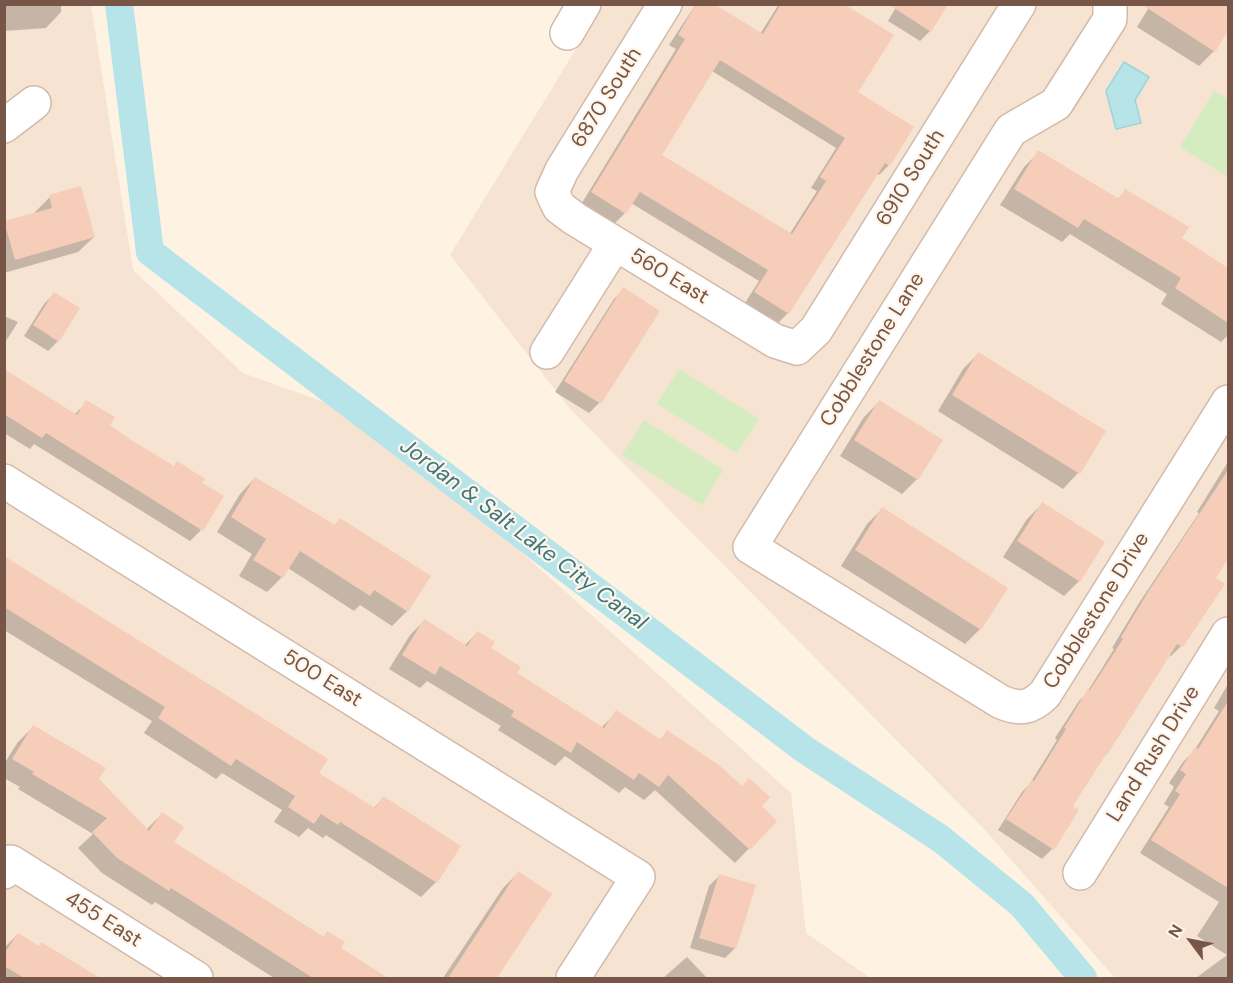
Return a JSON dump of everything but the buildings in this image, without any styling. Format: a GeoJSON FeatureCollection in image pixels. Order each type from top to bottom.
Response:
{"type":"FeatureCollection","features":[{"type":"Feature","properties":{"kind":"street"},"geometry":{"type":"LineString","coordinates":[[567,33],[584,4]]}},
{"type":"Feature","properties":{"kind":"street","name":"6870 South"},"geometry":{"type":"LineString","coordinates":[[552,192],[562,170],[665,4]]}},
{"type":"Feature","properties":{"kind":"street","name":"6910 South"},"geometry":{"type":"LineString","coordinates":[[797,348],[816,330],[1019,4]]}},
{"type":"Feature","properties":{"kind":"street","name":"Cobblestone Lane"},"geometry":{"type":"LineString","coordinates":[[916,649],[750,547],[1011,130],[1056,104],[1110,19],[1110,4]]}},
{"type":"Feature","properties":{"kind":"street"},"geometry":{"type":"LineString","coordinates":[[4,126],[34,103]]}},
{"type":"Feature","properties":{"kind":"street","name":"560 East"},"geometry":{"type":"LineString","coordinates":[[552,192],[560,207],[575,219],[775,341],[797,348]]}},
{"type":"Feature","properties":{"kind":"street"},"geometry":{"type":"LineString","coordinates":[[547,352],[615,244]]}},
{"type":"Feature","properties":{"kind":"street","name":"Cobblestone Drive"},"geometry":{"type":"LineString","coordinates":[[916,649],[1001,702],[1013,707],[1024,708],[1036,703],[1045,694],[1228,402]]}},
{"type":"Feature","properties":{"kind":"street","name":"500 East"},"geometry":{"type":"LineString","coordinates":[[4,481],[639,877],[573,978]]}},
{"type":"Feature","properties":{"kind":"street","name":"Land Rush Drive"},"geometry":{"type":"LineString","coordinates":[[1080,873],[1228,634]]}},
{"type":"Feature","properties":{"kind":"street","name":"455 East"},"geometry":{"type":"LineString","coordinates":[[8,867],[196,978]]}},
{"type":"Feature","properties":{"kind":"shaded area"},"geometry":{"type":"Polygon","coordinates":[[[5,5],[91,5],[133,270],[243,373],[413,434],[512,544],[791,793],[806,933],[870,978],[5,978],[5,5]]]}},
{"type":"Feature","properties":{"kind":"shaded area"},"geometry":{"type":"Polygon","coordinates":[[[603,5],[1228,5],[1228,978],[1115,978],[985,830],[570,409],[450,255],[603,5]]]}},
{"type":"Feature","properties":{"kind":"green space"},"geometry":{"type":"Polygon","coordinates":[[[1214,91],[1228,99],[1228,177],[1180,147],[1214,91]]]}},
{"type":"Feature","properties":{"kind":"green space"},"geometry":{"type":"Polygon","coordinates":[[[679,369],[759,419],[737,453],[657,404],[679,369]]]}},
{"type":"Feature","properties":{"kind":"green space"},"geometry":{"type":"Polygon","coordinates":[[[644,420],[723,470],[702,505],[622,455],[644,420]]]}},
{"type":"Feature","properties":{"kind":"water"},"geometry":{"type":"Polygon","coordinates":[[[1124,62],[1149,77],[1135,100],[1141,123],[1116,129],[1106,91],[1124,62]]]}},
{"type":"Feature","properties":{"kind":"waterway","name":"Jordan & Salt Lake City Canal"},"geometry":{"type":"LineString","coordinates":[[119,4],[150,252],[804,749],[941,839],[1022,905],[1083,978]]}}]}
